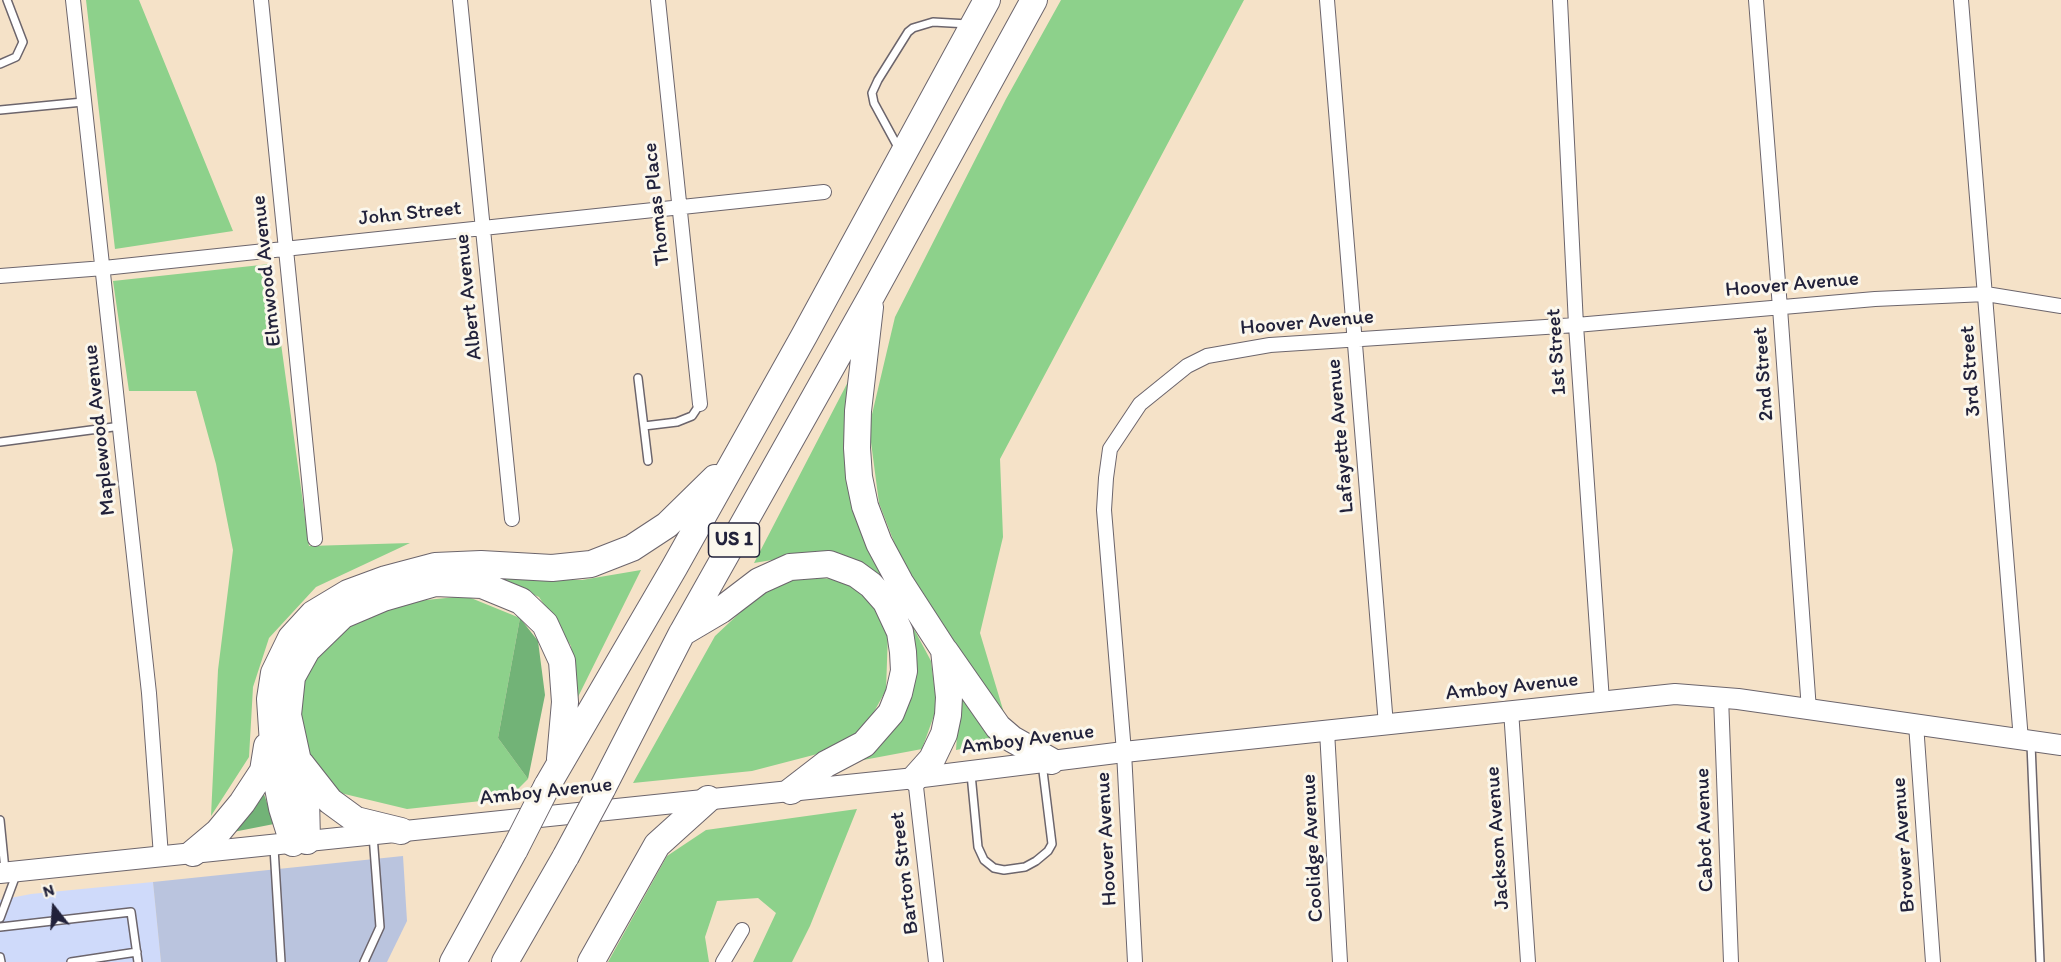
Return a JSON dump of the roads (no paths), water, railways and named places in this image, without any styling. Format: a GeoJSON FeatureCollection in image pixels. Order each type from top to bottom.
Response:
{"type":"FeatureCollection","features":[{"type":"Feature","properties":{"kind":"highway","name":"US 1"},"geometry":{"type":"LineString","coordinates":[[453,962],[553,776],[804,336],[987,0]]}},
{"type":"Feature","properties":{"kind":"highway","name":"US 1"},"geometry":{"type":"LineString","coordinates":[[506,962],[602,789],[682,633],[1034,0]]}},
{"type":"Feature","properties":{"kind":"highway"},"geometry":{"type":"LineString","coordinates":[[872,295],[858,411],[857,448],[863,496],[879,543],[900,582],[998,727],[1046,762]]}},
{"type":"Feature","properties":{"kind":"highway"},"geometry":{"type":"LineString","coordinates":[[291,843],[277,785],[270,699],[273,673],[291,638],[313,614],[348,593],[386,579],[435,566],[481,564],[552,568],[591,564],[632,548],[667,525],[735,459]]}},
{"type":"Feature","properties":{"kind":"highway"},"geometry":{"type":"LineString","coordinates":[[682,633],[721,610],[759,580],[790,567],[829,564],[856,574],[871,585],[886,602],[900,632],[904,671],[891,713],[864,744],[826,764],[791,791]]}},
{"type":"Feature","properties":{"kind":"highway"},"geometry":{"type":"LineString","coordinates":[[291,843],[306,798],[288,715],[292,677],[307,650],[343,615],[383,598],[435,583],[482,585],[521,601],[545,624],[562,661],[565,702],[553,776]]}},
{"type":"Feature","properties":{"kind":"highway"},"geometry":{"type":"LineString","coordinates":[[915,778],[932,759],[944,734],[949,697],[944,650]]}},
{"type":"Feature","properties":{"kind":"highway"},"geometry":{"type":"LineString","coordinates":[[194,853],[218,832],[242,803],[263,771],[271,728]]}},
{"type":"Feature","properties":{"kind":"highway"},"geometry":{"type":"LineString","coordinates":[[296,757],[330,801],[372,829],[401,831]]}},
{"type":"Feature","properties":{"kind":"highway"},"geometry":{"type":"LineString","coordinates":[[591,962],[657,845],[708,799]]}},
{"type":"Feature","properties":{"kind":"street","name":"Maplewood Avenue"},"geometry":{"type":"LineString","coordinates":[[74,0],[83,102],[104,268],[149,693],[161,856]]}},
{"type":"Feature","properties":{"kind":"street","name":"Elmwood Avenue"},"geometry":{"type":"LineString","coordinates":[[261,0],[315,539]]}},
{"type":"Feature","properties":{"kind":"street","name":"Albert Avenue"},"geometry":{"type":"LineString","coordinates":[[460,0],[512,519]]}},
{"type":"Feature","properties":{"kind":"street","name":"Thomas Place"},"geometry":{"type":"LineString","coordinates":[[658,0],[700,404]]}},
{"type":"Feature","properties":{"kind":"street","name":"Lafayette Avenue"},"geometry":{"type":"LineString","coordinates":[[1327,0],[1386,725]]}},
{"type":"Feature","properties":{"kind":"street","name":"1st Street"},"geometry":{"type":"LineString","coordinates":[[1560,0],[1576,325],[1602,702]]}},
{"type":"Feature","properties":{"kind":"street","name":"2nd Street"},"geometry":{"type":"LineString","coordinates":[[1756,0],[1809,710]]}},
{"type":"Feature","properties":{"kind":"street","name":"3rd Street"},"geometry":{"type":"LineString","coordinates":[[1961,0],[2026,740]]}},
{"type":"Feature","properties":{"kind":"street","name":"John Street"},"geometry":{"type":"LineString","coordinates":[[0,276],[104,268],[824,192]]}},
{"type":"Feature","properties":{"kind":"street","name":"Hoover Avenue"},"geometry":{"type":"LineString","coordinates":[[1135,962],[1124,752],[1104,510],[1110,449],[1140,404],[1187,366],[1207,356],[1270,345],[1576,325],[1875,299],[1986,294],[2061,306]]}},
{"type":"Feature","properties":{"kind":"street","name":"Amboy Avenue"},"geometry":{"type":"LineString","coordinates":[[401,831],[915,778],[1124,752],[1675,694],[1721,697],[2061,745]]}},
{"type":"Feature","properties":{"kind":"street","name":"Cabot Avenue"},"geometry":{"type":"LineString","coordinates":[[1721,697],[1731,962]]}},
{"type":"Feature","properties":{"kind":"street","name":"Jackson Avenue"},"geometry":{"type":"LineString","coordinates":[[1511,710],[1528,962]]}},
{"type":"Feature","properties":{"kind":"street","name":"Brower Avenue"},"geometry":{"type":"LineString","coordinates":[[1916,724],[1933,962]]}},
{"type":"Feature","properties":{"kind":"street","name":"Coolidge Avenue"},"geometry":{"type":"LineString","coordinates":[[1327,731],[1340,962]]}},
{"type":"Feature","properties":{"kind":"street","name":"Barton Street"},"geometry":{"type":"LineString","coordinates":[[915,778],[936,962]]}},
{"type":"Feature","properties":{"kind":"street"},"geometry":{"type":"LineString","coordinates":[[8,872],[291,843],[372,829]]}},
{"type":"Feature","properties":{"kind":"street"},"geometry":{"type":"LineString","coordinates":[[723,962],[742,930]]}},
{"type":"Feature","properties":{"kind":"lane"},"geometry":{"type":"LineString","coordinates":[[0,64],[16,57],[23,42],[7,0]]}},
{"type":"Feature","properties":{"kind":"lane"},"geometry":{"type":"LineString","coordinates":[[902,153],[876,110],[872,93],[878,80],[913,28],[933,22],[973,25]]}},
{"type":"Feature","properties":{"kind":"lane"},"geometry":{"type":"LineString","coordinates":[[0,111],[83,102]]}},
{"type":"Feature","properties":{"kind":"lane"},"geometry":{"type":"LineString","coordinates":[[638,378],[648,461]]}},
{"type":"Feature","properties":{"kind":"lane"},"geometry":{"type":"LineString","coordinates":[[644,426],[677,422],[692,416],[700,404]]}},
{"type":"Feature","properties":{"kind":"lane"},"geometry":{"type":"LineString","coordinates":[[0,442],[120,426]]}},
{"type":"Feature","properties":{"kind":"lane"},"geometry":{"type":"LineString","coordinates":[[2026,740],[2040,962]]}},
{"type":"Feature","properties":{"kind":"lane"},"geometry":{"type":"LineString","coordinates":[[970,771],[978,847],[984,860],[994,868],[1004,870],[1025,867],[1036,861],[1053,844],[1046,762]]}},
{"type":"Feature","properties":{"kind":"lane"},"geometry":{"type":"LineString","coordinates":[[0,820],[8,872],[0,918]]}},
{"type":"Feature","properties":{"kind":"lane"},"geometry":{"type":"LineString","coordinates":[[364,962],[380,927],[372,829]]}},
{"type":"Feature","properties":{"kind":"lane"},"geometry":{"type":"LineString","coordinates":[[281,962],[291,843]]}},
{"type":"Feature","properties":{"kind":"lane"},"geometry":{"type":"LineString","coordinates":[[0,927],[131,912],[138,962]]}},
{"type":"Feature","properties":{"kind":"lane"},"geometry":{"type":"LineString","coordinates":[[71,962],[137,952]]}},
{"type":"Feature","properties":{"kind":"lane"},"geometry":{"type":"LineString","coordinates":[[0,957],[1,962]]}}]}
